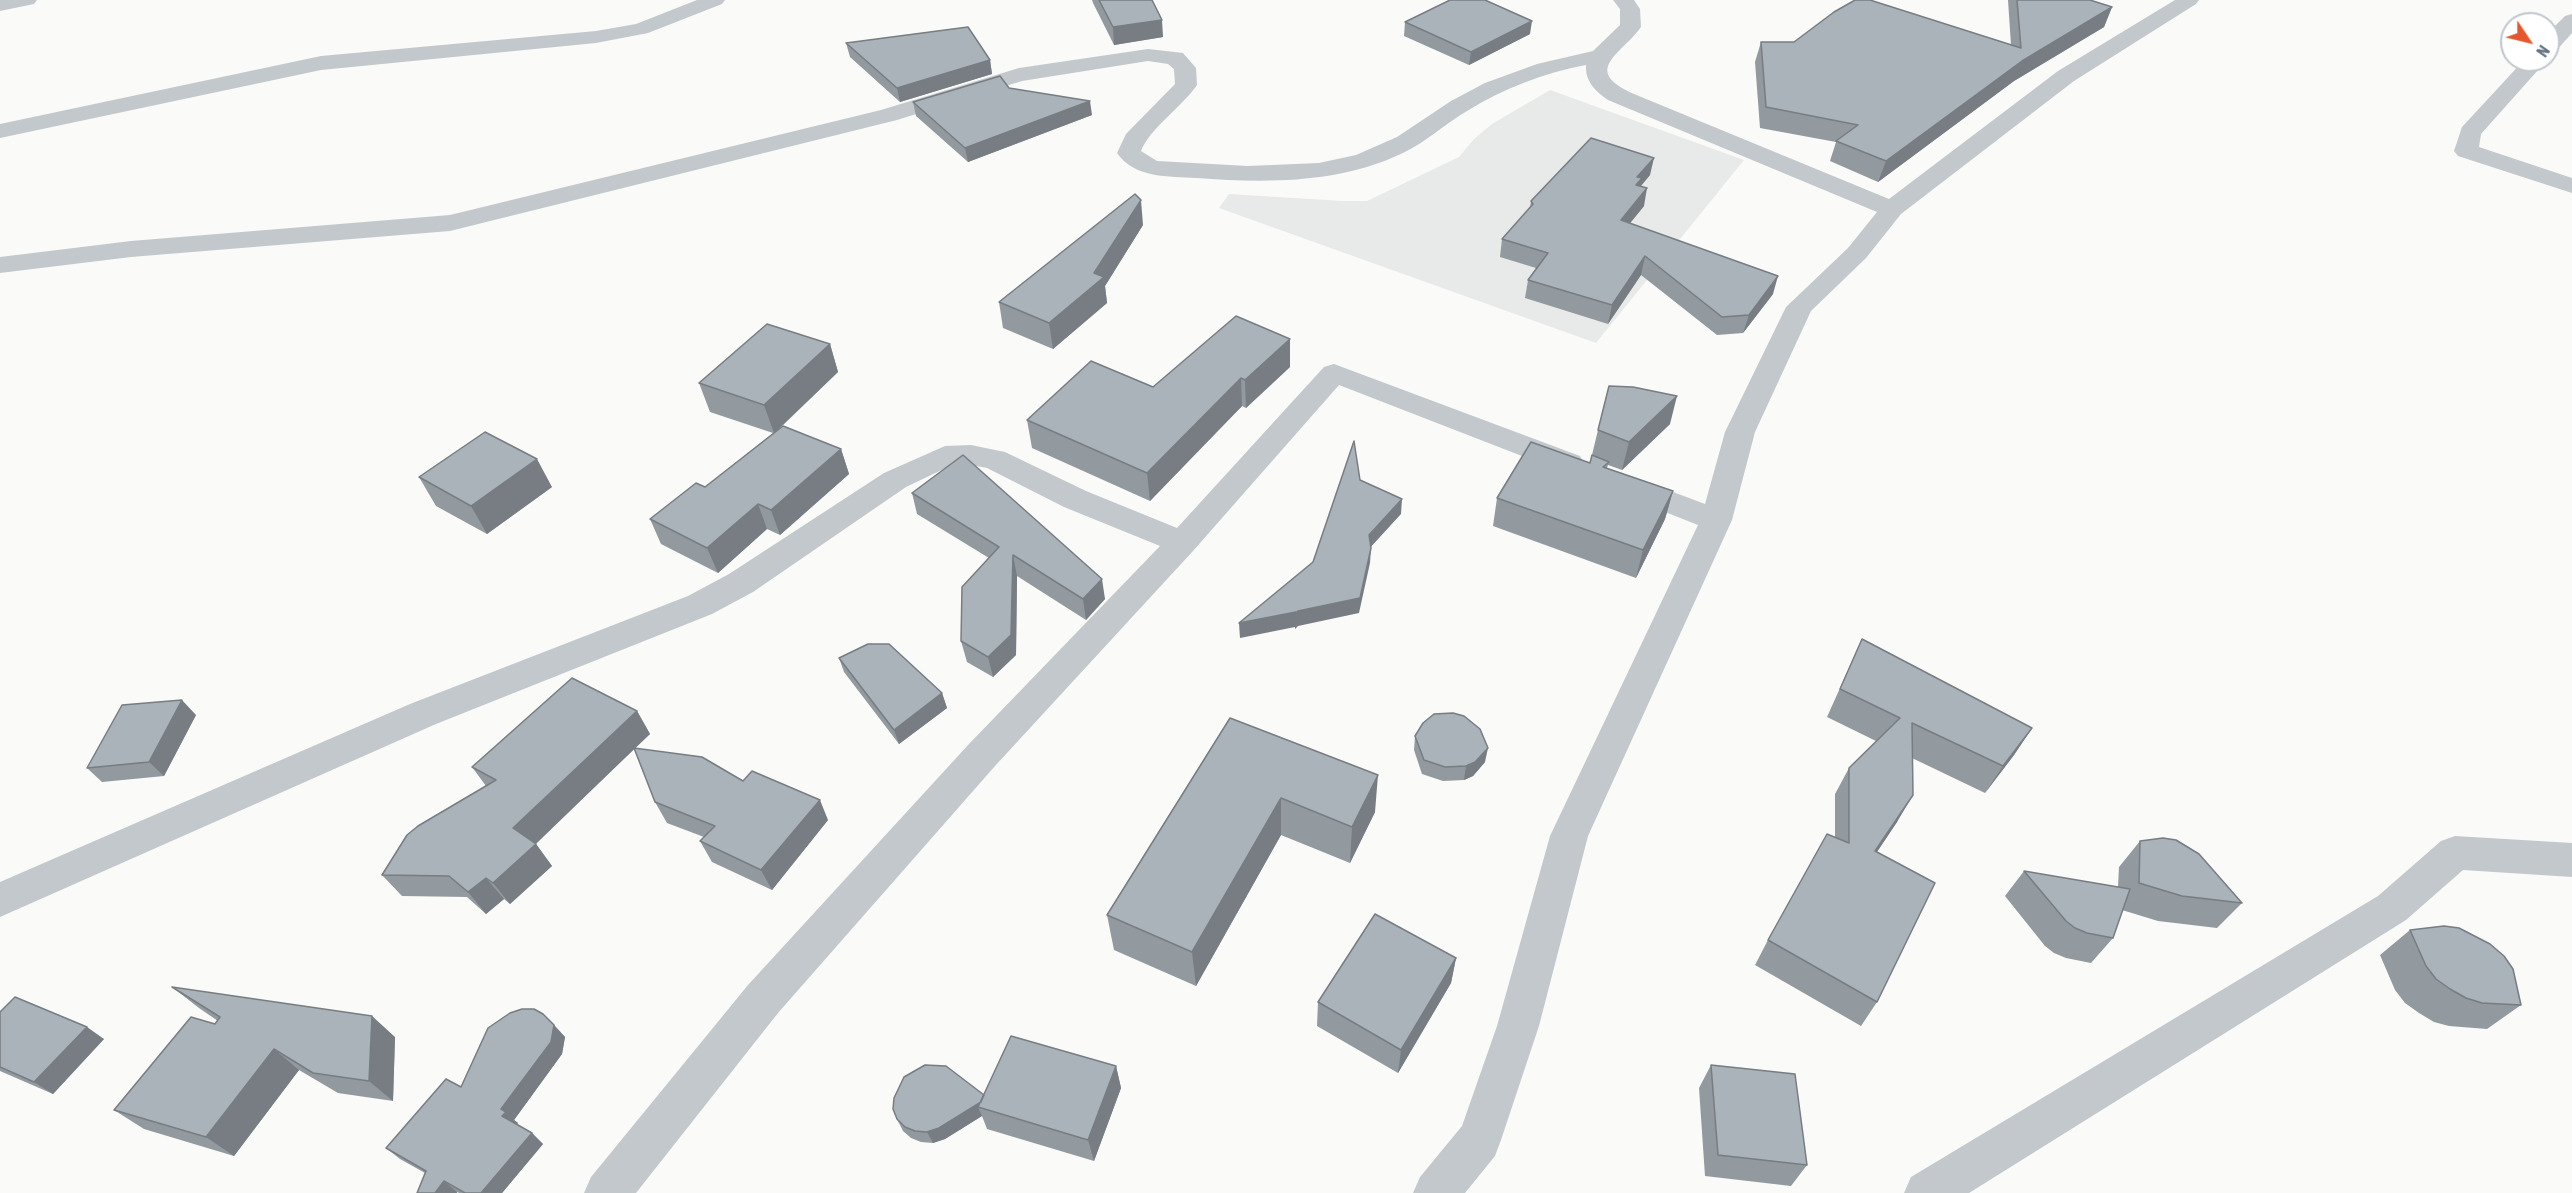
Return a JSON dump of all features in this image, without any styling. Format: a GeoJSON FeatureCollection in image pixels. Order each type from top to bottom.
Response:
{"type":"FeatureCollection","features":[{"type":"Feature","properties":{"kind":"street"},"geometry":{"type":"LineString","coordinates":[[0,5],[27,0]]}},
{"type":"Feature","properties":{"kind":"street"},"geometry":{"type":"LineString","coordinates":[[0,131],[321,63],[596,37],[641,29],[715,0]]}},
{"type":"Feature","properties":{"kind":"street"},"geometry":{"type":"LineString","coordinates":[[0,265],[131,249],[450,223],[889,115],[1019,75],[1148,55],[1175,58],[1185,68],[1186,85],[1164,111],[1134,139],[1129,153],[1141,164],[1219,172],[1270,174],[1335,167],[1385,153],[1420,135],[1459,106],[1515,77],[1555,64],[1600,56],[1630,27],[1630,9],[1623,0]]}},
{"type":"Feature","properties":{"kind":"street"},"geometry":{"type":"LineString","coordinates":[[1436,1193],[1479,1140],[1518,1026],[1569,836],[1716,520],[1740,432],[1799,307],[1857,253],[1892,209],[2066,76],[2189,0]]}},
{"type":"Feature","properties":{"kind":"street"},"geometry":{"type":"LineString","coordinates":[[2560,33],[2572,20]]}},
{"type":"Feature","properties":{"kind":"street"},"geometry":{"type":"LineString","coordinates":[[1600,56],[1597,71],[1602,84],[1616,96],[1643,105],[1892,209]]}},
{"type":"Feature","properties":{"kind":"street"},"geometry":{"type":"LineString","coordinates":[[2525,72],[2470,132],[2466,152],[2572,186]]}},
{"type":"Feature","properties":{"kind":"street"},"geometry":{"type":"LineString","coordinates":[[606,1193],[763,999],[982,755],[1182,543],[1334,373],[1716,520]]}},
{"type":"Feature","properties":{"kind":"street"},"geometry":{"type":"LineString","coordinates":[[0,900],[423,714],[699,605],[741,583],[895,480],[945,456],[971,455],[994,459],[1065,495],[1182,543]]}},
{"type":"Feature","properties":{"kind":"street"},"geometry":{"type":"LineString","coordinates":[[1927,1193],[2392,909],[2455,853],[2572,861]]}},
{"type":"Feature","properties":{"kind":"shaded area"},"geometry":{"type":"Polygon","coordinates":[[[1550,90],[1744,160],[1596,343],[1219,208],[1229,194],[1367,201],[1459,157],[1474,139],[1492,124],[1550,90]]]}},
{"type":"Feature","properties":{"kind":"building"},"geometry":{"type":"Polygon","coordinates":[[[1099,0],[1152,0],[1162,20],[1113,27],[1099,0]]]}},
{"type":"Feature","properties":{"kind":"building"},"geometry":{"type":"Polygon","coordinates":[[[1450,0],[1485,0],[1532,21],[1471,52],[1405,22],[1450,0]]]}},
{"type":"Feature","properties":{"kind":"building"},"geometry":{"type":"Polygon","coordinates":[[[1855,0],[1870,0],[2021,48],[2017,0],[2090,0],[2112,7],[2022,61],[1886,161],[1836,141],[1858,125],[1766,107],[1761,42],[1794,42],[1834,12],[1855,0]]]}},
{"type":"Feature","properties":{"kind":"building"},"geometry":{"type":"Polygon","coordinates":[[[968,27],[990,60],[897,88],[846,43],[968,27]]]}},
{"type":"Feature","properties":{"kind":"building"},"geometry":{"type":"Polygon","coordinates":[[[1000,76],[1009,88],[1090,101],[965,148],[913,102],[1000,76]]]}},
{"type":"Feature","properties":{"kind":"building"},"geometry":{"type":"Polygon","coordinates":[[[1591,138],[1654,158],[1637,177],[1642,178],[1636,185],[1647,188],[1621,220],[1778,276],[1749,315],[1722,317],[1645,256],[1612,305],[1528,280],[1548,253],[1502,239],[1533,204],[1531,201],[1591,138]]]}},
{"type":"Feature","properties":{"kind":"building"},"geometry":{"type":"Polygon","coordinates":[[[1135,194],[1141,200],[1094,273],[1104,277],[1049,323],[999,302],[1135,194]]]}},
{"type":"Feature","properties":{"kind":"building"},"geometry":{"type":"Polygon","coordinates":[[[1236,316],[1290,339],[1245,380],[1241,378],[1147,473],[1027,420],[1091,361],[1153,387],[1236,316]]]}},
{"type":"Feature","properties":{"kind":"building"},"geometry":{"type":"Polygon","coordinates":[[[767,324],[830,344],[764,405],[699,383],[767,324]]]}},
{"type":"Feature","properties":{"kind":"building"},"geometry":{"type":"Polygon","coordinates":[[[1609,386],[1633,387],[1677,396],[1629,442],[1598,430],[1609,386]]]}},
{"type":"Feature","properties":{"kind":"building"},"geometry":{"type":"Polygon","coordinates":[[[783,426],[841,449],[771,510],[758,504],[707,548],[650,519],[696,483],[705,487],[783,426]]]}},
{"type":"Feature","properties":{"kind":"building"},"geometry":{"type":"Polygon","coordinates":[[[485,432],[537,459],[471,506],[419,477],[485,432]]]}},
{"type":"Feature","properties":{"kind":"building"},"geometry":{"type":"Polygon","coordinates":[[[1354,441],[1360,480],[1402,499],[1369,535],[1371,548],[1360,598],[1298,611],[1295,615],[1296,612],[1239,623],[1313,562],[1354,441]]]}},
{"type":"Feature","properties":{"kind":"building"},"geometry":{"type":"Polygon","coordinates":[[[1531,442],[1590,463],[1592,455],[1609,462],[1603,467],[1673,491],[1643,550],[1497,498],[1531,442]]]}},
{"type":"Feature","properties":{"kind":"building"},"geometry":{"type":"Polygon","coordinates":[[[963,455],[1102,579],[1083,599],[1013,555],[1011,635],[988,657],[961,641],[962,587],[999,547],[912,493],[963,455]]]}},
{"type":"Feature","properties":{"kind":"building"},"geometry":{"type":"Polygon","coordinates":[[[1862,639],[2032,728],[2003,766],[1912,723],[1913,795],[1875,851],[1935,883],[1877,1002],[1768,940],[1827,834],[1849,843],[1849,768],[1900,718],[1840,689],[1862,639]]]}},
{"type":"Feature","properties":{"kind":"building"},"geometry":{"type":"Polygon","coordinates":[[[868,644],[889,644],[942,693],[894,730],[839,658],[868,644]]]}},
{"type":"Feature","properties":{"kind":"building"},"geometry":{"type":"Polygon","coordinates":[[[572,678],[637,711],[513,828],[536,844],[493,883],[486,878],[468,892],[449,876],[382,875],[407,835],[418,826],[496,780],[472,767],[572,678]]]}},
{"type":"Feature","properties":{"kind":"building"},"geometry":{"type":"Polygon","coordinates":[[[182,700],[149,762],[87,768],[122,705],[182,700]]]}},
{"type":"Feature","properties":{"kind":"building"},"geometry":{"type":"Polygon","coordinates":[[[1453,713],[1464,716],[1480,729],[1488,748],[1475,762],[1466,766],[1445,767],[1424,760],[1415,736],[1423,723],[1434,714],[1453,713]]]}},
{"type":"Feature","properties":{"kind":"building"},"geometry":{"type":"Polygon","coordinates":[[[1230,718],[1378,775],[1352,827],[1281,798],[1192,952],[1107,915],[1230,718]]]}},
{"type":"Feature","properties":{"kind":"building"},"geometry":{"type":"Polygon","coordinates":[[[634,748],[702,757],[743,781],[752,771],[820,800],[761,870],[700,841],[715,826],[655,802],[634,748]]]}},
{"type":"Feature","properties":{"kind":"building"},"geometry":{"type":"Polygon","coordinates":[[[2163,838],[2176,840],[2199,854],[2242,903],[2182,896],[2139,883],[2140,841],[2163,838]]]}},
{"type":"Feature","properties":{"kind":"building"},"geometry":{"type":"Polygon","coordinates":[[[2024,871],[2130,889],[2113,938],[2075,928],[2066,921],[2024,871]]]}},
{"type":"Feature","properties":{"kind":"building"},"geometry":{"type":"Polygon","coordinates":[[[1375,914],[1456,958],[1401,1050],[1318,1002],[1375,914]]]}},
{"type":"Feature","properties":{"kind":"building"},"geometry":{"type":"Polygon","coordinates":[[[2444,926],[2459,928],[2490,944],[2504,956],[2513,969],[2521,1005],[2482,1003],[2466,998],[2436,979],[2426,966],[2410,930],[2444,926]]]}},
{"type":"Feature","properties":{"kind":"building"},"geometry":{"type":"Polygon","coordinates":[[[172,987],[372,1016],[369,1081],[313,1073],[274,1049],[206,1137],[114,1110],[191,1017],[215,1024],[220,1017],[172,987]]]}},
{"type":"Feature","properties":{"kind":"building"},"geometry":{"type":"Polygon","coordinates":[[[15,997],[87,1027],[34,1082],[0,1067],[0,1012],[15,997]]]}},
{"type":"Feature","properties":{"kind":"building"},"geometry":{"type":"Polygon","coordinates":[[[522,1009],[534,1009],[554,1025],[551,1042],[501,1109],[506,1112],[502,1116],[532,1133],[481,1193],[465,1193],[444,1181],[435,1193],[417,1193],[426,1171],[386,1148],[446,1079],[461,1087],[488,1028],[510,1013],[522,1009]]]}},
{"type":"Feature","properties":{"kind":"building"},"geometry":{"type":"Polygon","coordinates":[[[1011,1036],[1116,1066],[1088,1140],[978,1107],[1011,1036]]]}},
{"type":"Feature","properties":{"kind":"building"},"geometry":{"type":"Polygon","coordinates":[[[925,1065],[946,1066],[984,1095],[981,1102],[939,1128],[927,1132],[905,1127],[897,1119],[893,1109],[894,1098],[904,1077],[925,1065]]]}},
{"type":"Feature","properties":{"kind":"building"},"geometry":{"type":"Polygon","coordinates":[[[1711,1065],[1795,1074],[1807,1165],[1718,1155],[1711,1065]]]}}]}
